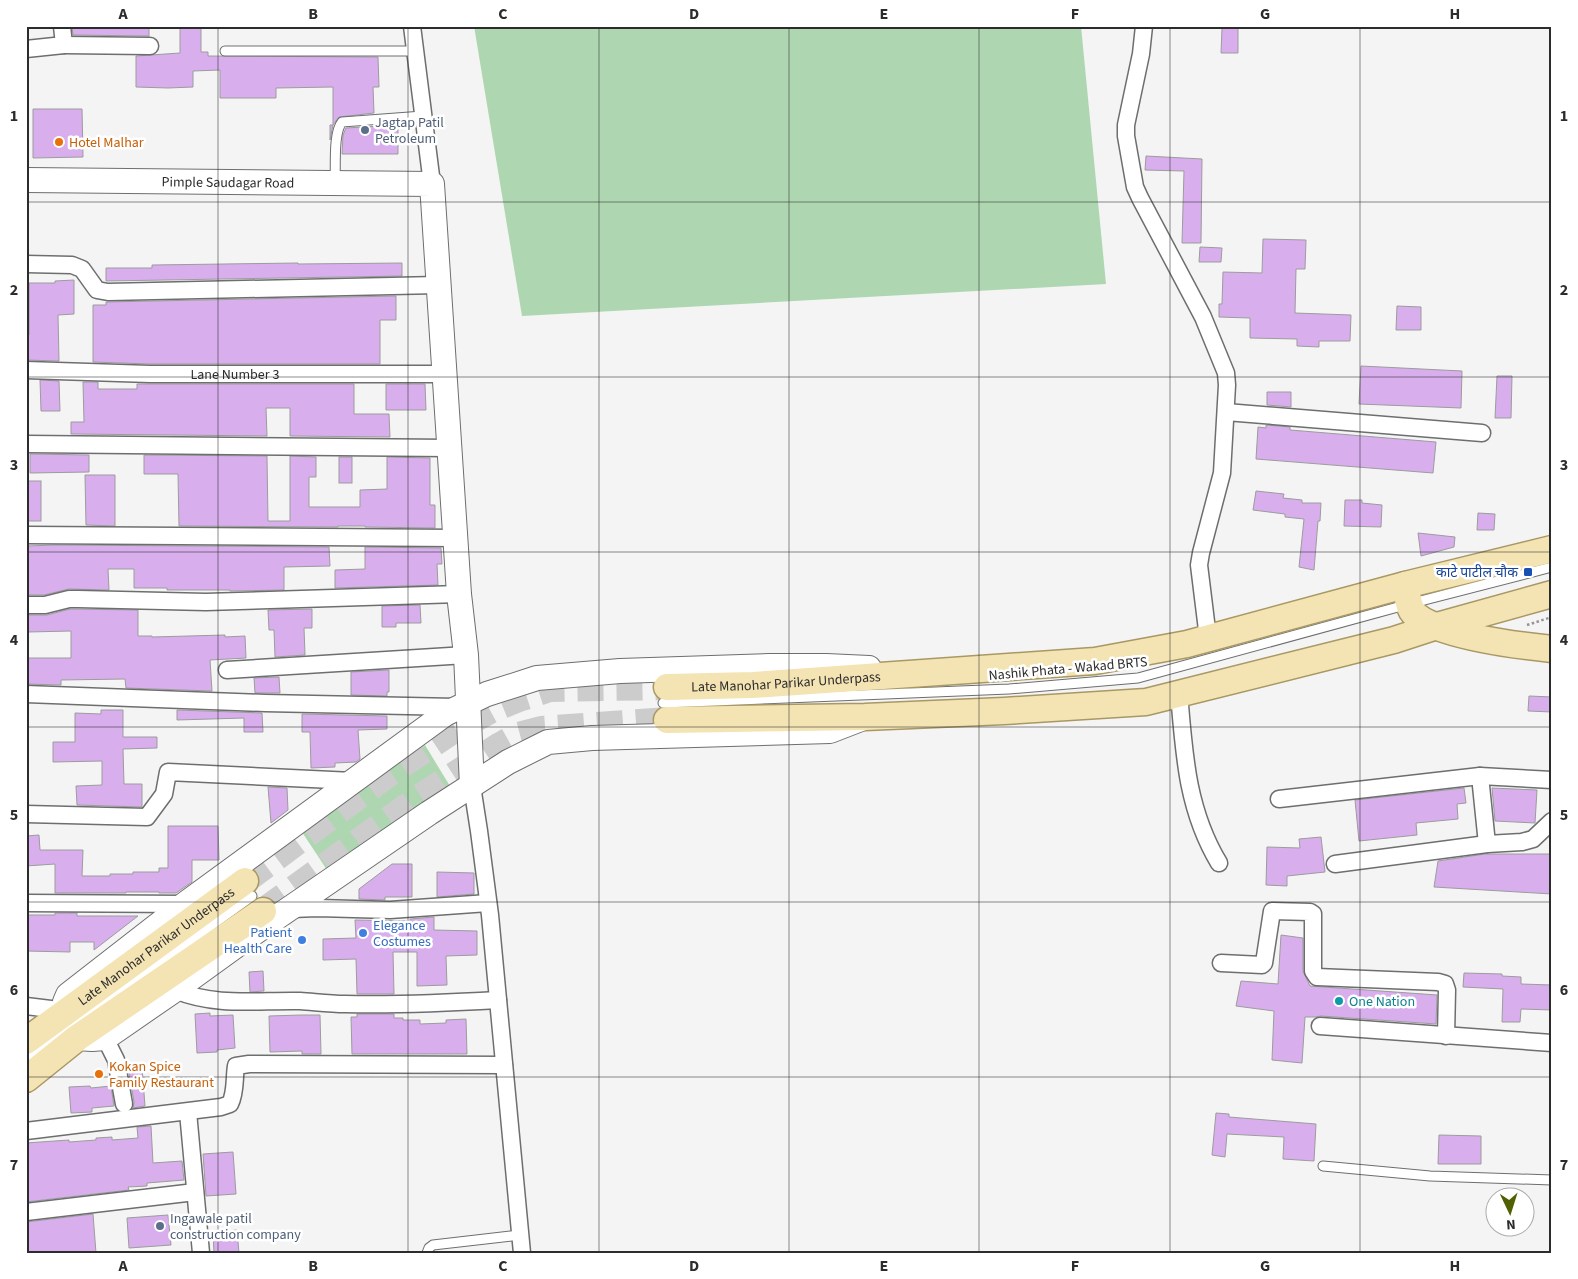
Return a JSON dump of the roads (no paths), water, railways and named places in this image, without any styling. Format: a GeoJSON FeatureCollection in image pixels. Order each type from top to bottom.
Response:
{"type":"FeatureCollection","features":[{"type":"Feature","properties":{"kind":"main road","name":"Pimple Saudagar Road"},"geometry":{"type":"LineString","coordinates":[[26,180],[432,184]]}},
{"type":"Feature","properties":{"kind":"main road"},"geometry":{"type":"LineString","coordinates":[[432,184],[459,594],[466,655],[463,705],[472,786]]}},
{"type":"Feature","properties":{"kind":"main road","name":"Late Manohar Parikar Underpass"},"geometry":{"type":"LineString","coordinates":[[666,703],[753,685],[1095,661],[1170,648],[1407,594],[1552,549]]}},
{"type":"Feature","properties":{"kind":"main road"},"geometry":{"type":"LineString","coordinates":[[1407,594],[1412,610],[1424,622],[1491,641],[1552,649]]}},
{"type":"Feature","properties":{"kind":"main road"},"geometry":{"type":"LineString","coordinates":[[666,703],[865,717],[1146,702],[1394,640],[1436,626],[1552,594]]}},
{"type":"Feature","properties":{"kind":"main road"},"geometry":{"type":"LineString","coordinates":[[67,1011],[65,1002],[68,994],[185,904],[445,714],[487,694],[537,678],[620,671],[826,666],[866,668],[904,674]]}},
{"type":"Feature","properties":{"kind":"main road"},"geometry":{"type":"LineString","coordinates":[[77,1038],[105,1038],[421,818],[508,762],[548,742],[592,738],[830,731],[865,717]]}},
{"type":"Feature","properties":{"kind":"main road","name":"Late Manohar Parikar Underpass"},"geometry":{"type":"LineString","coordinates":[[26,1041],[67,1011],[253,896]]}},
{"type":"Feature","properties":{"kind":"main road","name":"Late Manohar Parikar Underpass"},"geometry":{"type":"LineString","coordinates":[[26,1079],[253,896]]}},
{"type":"Feature","properties":{"kind":"street"},"geometry":{"type":"LineString","coordinates":[[62,26],[64,45]]}},
{"type":"Feature","properties":{"kind":"street"},"geometry":{"type":"LineString","coordinates":[[412,26],[432,184]]}},
{"type":"Feature","properties":{"kind":"street"},"geometry":{"type":"LineString","coordinates":[[1144,26],[1139,66],[1126,125],[1126,136],[1135,187],[1203,317],[1226,373],[1226,412],[1222,473],[1199,565],[1208,638]]}},
{"type":"Feature","properties":{"kind":"street"},"geometry":{"type":"LineString","coordinates":[[26,49],[64,45],[150,46]]}},
{"type":"Feature","properties":{"kind":"street"},"geometry":{"type":"LineString","coordinates":[[26,264],[72,264],[82,269],[97,290],[108,292],[438,285]]}},
{"type":"Feature","properties":{"kind":"street","name":"Lane Number 3"},"geometry":{"type":"LineString","coordinates":[[26,370],[150,374],[444,374]]}},
{"type":"Feature","properties":{"kind":"street"},"geometry":{"type":"LineString","coordinates":[[1226,412],[1482,432]]}},
{"type":"Feature","properties":{"kind":"street"},"geometry":{"type":"LineString","coordinates":[[26,444],[449,448]]}},
{"type":"Feature","properties":{"kind":"street"},"geometry":{"type":"LineString","coordinates":[[26,535],[455,538]]}},
{"type":"Feature","properties":{"kind":"street"},"geometry":{"type":"LineString","coordinates":[[26,605],[45,605],[69,599],[206,602],[459,594]]}},
{"type":"Feature","properties":{"kind":"street"},"geometry":{"type":"LineString","coordinates":[[227,670],[466,655]]}},
{"type":"Feature","properties":{"kind":"street"},"geometry":{"type":"LineString","coordinates":[[1178,693],[1182,742],[1191,793],[1200,827],[1219,863]]}},
{"type":"Feature","properties":{"kind":"street"},"geometry":{"type":"LineString","coordinates":[[26,694],[265,703],[463,705]]}},
{"type":"Feature","properties":{"kind":"street"},"geometry":{"type":"LineString","coordinates":[[26,814],[147,817],[164,794],[168,772],[353,781]]}},
{"type":"Feature","properties":{"kind":"street"},"geometry":{"type":"LineString","coordinates":[[1279,799],[1480,776],[1552,780]]}},
{"type":"Feature","properties":{"kind":"street"},"geometry":{"type":"LineString","coordinates":[[1480,776],[1487,844]]}},
{"type":"Feature","properties":{"kind":"street"},"geometry":{"type":"LineString","coordinates":[[472,786],[488,903],[522,1253]]}},
{"type":"Feature","properties":{"kind":"street"},"geometry":{"type":"LineString","coordinates":[[1335,864],[1487,844],[1517,843],[1533,839],[1552,821]]}},
{"type":"Feature","properties":{"kind":"street"},"geometry":{"type":"LineString","coordinates":[[289,909],[390,910],[488,903]]}},
{"type":"Feature","properties":{"kind":"street"},"geometry":{"type":"LineString","coordinates":[[26,904],[185,904]]}},
{"type":"Feature","properties":{"kind":"street"},"geometry":{"type":"LineString","coordinates":[[1221,962],[1262,965],[1264,963],[1272,911],[1310,912],[1313,914],[1314,975],[1317,977],[1438,982],[1445,984],[1447,990],[1446,1036]]}},
{"type":"Feature","properties":{"kind":"street"},"geometry":{"type":"LineString","coordinates":[[175,990],[190,996],[226,1002],[299,1001],[343,1004],[420,1004],[498,1000]]}},
{"type":"Feature","properties":{"kind":"street"},"geometry":{"type":"LineString","coordinates":[[26,1006],[67,1011]]}},
{"type":"Feature","properties":{"kind":"street"},"geometry":{"type":"LineString","coordinates":[[1320,1026],[1552,1043]]}},
{"type":"Feature","properties":{"kind":"street"},"geometry":{"type":"LineString","coordinates":[[105,1038],[116,1060],[124,1104]]}},
{"type":"Feature","properties":{"kind":"street"},"geometry":{"type":"LineString","coordinates":[[26,1131],[221,1107],[230,1104],[234,1096],[236,1066],[249,1064],[504,1065]]}},
{"type":"Feature","properties":{"kind":"street"},"geometry":{"type":"LineString","coordinates":[[188,1112],[201,1253]]}},
{"type":"Feature","properties":{"kind":"street"},"geometry":{"type":"LineString","coordinates":[[26,1212],[195,1192]]}},
{"type":"Feature","properties":{"kind":"lane"},"geometry":{"type":"LineString","coordinates":[[225,51],[415,51]]}},
{"type":"Feature","properties":{"kind":"lane"},"geometry":{"type":"LineString","coordinates":[[335,183],[338,127],[342,122],[423,116]]}},
{"type":"Feature","properties":{"kind":"lane","name":"Nashik Phata - Wakad BRTS"},"geometry":{"type":"LineString","coordinates":[[666,703],[1008,689],[1138,678],[1407,594],[1552,567]]}},
{"type":"Feature","properties":{"kind":"lane"},"geometry":{"type":"LineString","coordinates":[[26,1060],[253,896]]}},
{"type":"Feature","properties":{"kind":"lane"},"geometry":{"type":"LineString","coordinates":[[1322,1166],[1430,1176],[1552,1180]]}},
{"type":"Feature","properties":{"kind":"lane"},"geometry":{"type":"LineString","coordinates":[[427,1253],[432,1245],[520,1235]]}},
{"type":"Feature","properties":{"kind":"tunnel"},"geometry":{"type":"LineString","coordinates":[[245,881],[390,773],[453,731],[492,710],[550,689],[667,687]]}},
{"type":"Feature","properties":{"kind":"tunnel"},"geometry":{"type":"LineString","coordinates":[[263,911],[418,798],[518,735],[541,729],[667,720]]}},
{"type":"Feature","properties":{"kind":"place","name":"Jagtap Patil Petroleum"},"geometry":{"type":"Point","coordinates":[365,130]}},
{"type":"Feature","properties":{"kind":"place","name":"Hotel Malhar"},"geometry":{"type":"Point","coordinates":[59,142]}},
{"type":"Feature","properties":{"kind":"place","name":"काटे पाटील चौक"},"geometry":{"type":"Point","coordinates":[1528,572]}},
{"type":"Feature","properties":{"kind":"place","name":"Elegance Costumes"},"geometry":{"type":"Point","coordinates":[363,933]}},
{"type":"Feature","properties":{"kind":"place","name":"Patient Health Care"},"geometry":{"type":"Point","coordinates":[302,940]}},
{"type":"Feature","properties":{"kind":"place","name":"One Nation"},"geometry":{"type":"Point","coordinates":[1339,1001]}},
{"type":"Feature","properties":{"kind":"place","name":"Kokan Spice Family Restaurant"},"geometry":{"type":"Point","coordinates":[99,1074]}},
{"type":"Feature","properties":{"kind":"place","name":"Ingawale patil construction company"},"geometry":{"type":"Point","coordinates":[160,1226]}}]}
